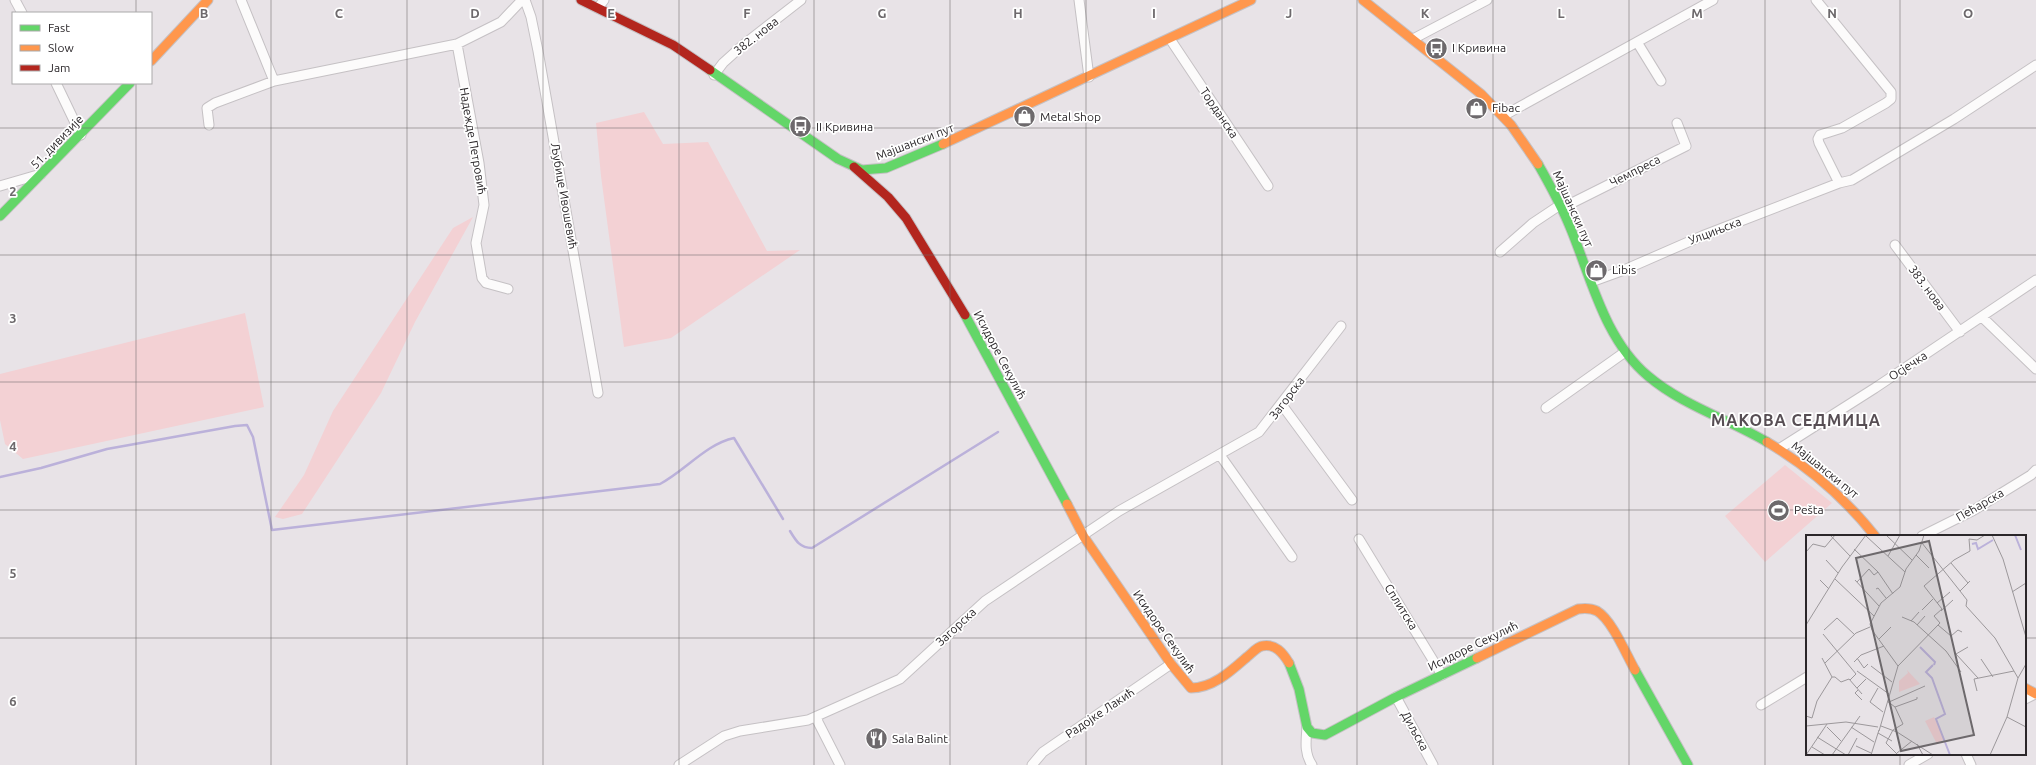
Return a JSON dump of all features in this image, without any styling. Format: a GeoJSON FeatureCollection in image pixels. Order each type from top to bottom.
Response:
{"type":"FeatureCollection","features":[{"type":"Feature","properties":{"kind":"street"},"geometry":{"type":"LineString","coordinates":[[16,0],[22,12]]}},
{"type":"Feature","properties":{"kind":"street"},"geometry":{"type":"LineString","coordinates":[[152,60],[208,0]]}},
{"type":"Feature","properties":{"kind":"street"},"geometry":{"type":"LineString","coordinates":[[241,0],[274,81]]}},
{"type":"Feature","properties":{"kind":"street"},"geometry":{"type":"LineString","coordinates":[[209,125],[207,108],[216,103],[274,81],[457,44],[501,22],[524,0]]}},
{"type":"Feature","properties":{"kind":"street","name":"Љубице Ивошевић"},"geometry":{"type":"LineString","coordinates":[[524,0],[531,17],[539,58],[598,393]]}},
{"type":"Feature","properties":{"kind":"street","name":"Мајшански пут"},"geometry":{"type":"LineString","coordinates":[[581,0],[641,28],[673,45],[714,75],[838,159],[854,168],[870,170],[886,168],[965,135],[1251,0]]}},
{"type":"Feature","properties":{"kind":"street"},"geometry":{"type":"LineString","coordinates":[[598,8],[604,0]]}},
{"type":"Feature","properties":{"kind":"street","name":"382. нова"},"geometry":{"type":"LineString","coordinates":[[714,75],[723,63],[743,45],[801,0]]}},
{"type":"Feature","properties":{"kind":"street"},"geometry":{"type":"LineString","coordinates":[[1079,0],[1089,77]]}},
{"type":"Feature","properties":{"kind":"street","name":"Мајшански пут"},"geometry":{"type":"LineString","coordinates":[[1364,0],[1481,94],[1503,116],[1524,142],[1546,176],[1561,207],[1607,318],[1625,352],[1648,377],[1661,386],[1779,449],[1808,468],[1857,512],[1874,535]]}},
{"type":"Feature","properties":{"kind":"street"},"geometry":{"type":"LineString","coordinates":[[1413,39],[1487,0]]}},
{"type":"Feature","properties":{"kind":"street"},"geometry":{"type":"LineString","coordinates":[[1503,116],[1713,0]]}},
{"type":"Feature","properties":{"kind":"street"},"geometry":{"type":"LineString","coordinates":[[1816,0],[1891,92],[1890,99],[1886,103],[1842,128],[1820,135],[1818,139],[1819,143],[1839,183]]}},
{"type":"Feature","properties":{"kind":"street","name":"Торданска"},"geometry":{"type":"LineString","coordinates":[[1170,39],[1268,186]]}},
{"type":"Feature","properties":{"kind":"street"},"geometry":{"type":"LineString","coordinates":[[1638,42],[1661,81]]}},
{"type":"Feature","properties":{"kind":"street","name":"Надежде Петровић"},"geometry":{"type":"LineString","coordinates":[[457,44],[479,163],[484,205],[476,242],[482,278],[486,283],[508,289]]}},
{"type":"Feature","properties":{"kind":"street","name":"Улцињска"},"geometry":{"type":"LineString","coordinates":[[1591,282],[1624,270],[1702,236],[1839,183],[1852,180],[1954,119],[2036,65]]}},
{"type":"Feature","properties":{"kind":"street"},"geometry":{"type":"LineString","coordinates":[[56,84],[81,135]]}},
{"type":"Feature","properties":{"kind":"street","name":"51. дивизије"},"geometry":{"type":"LineString","coordinates":[[0,216],[81,135],[129,84]]}},
{"type":"Feature","properties":{"kind":"street","name":"Чемпреса"},"geometry":{"type":"LineString","coordinates":[[1561,207],[1686,146],[1676,123]]}},
{"type":"Feature","properties":{"kind":"street","name":"Исидоре Секулић"},"geometry":{"type":"LineString","coordinates":[[854,168],[888,197],[906,218],[923,244],[980,340],[1084,537],[1186,685],[1197,689],[1220,678],[1262,646],[1269,644],[1276,646],[1287,656],[1295,677],[1307,727],[1312,733],[1325,735],[1396,697],[1578,609],[1592,608],[1599,611],[1607,621],[1688,765]]}},
{"type":"Feature","properties":{"kind":"street"},"geometry":{"type":"LineString","coordinates":[[0,186],[43,173]]}},
{"type":"Feature","properties":{"kind":"street"},"geometry":{"type":"LineString","coordinates":[[1500,252],[1533,223],[1561,207]]}},
{"type":"Feature","properties":{"kind":"street","name":"383. нова"},"geometry":{"type":"LineString","coordinates":[[1895,245],[1960,332]]}},
{"type":"Feature","properties":{"kind":"street","name":"Осјечка"},"geometry":{"type":"LineString","coordinates":[[1779,449],[1960,332],[2036,280]]}},
{"type":"Feature","properties":{"kind":"street"},"geometry":{"type":"LineString","coordinates":[[1982,317],[2036,369]]}},
{"type":"Feature","properties":{"kind":"street","name":"Загорска"},"geometry":{"type":"LineString","coordinates":[[679,765],[724,736],[740,731],[808,720],[900,679],[985,601],[1084,537],[1120,511],[1260,432],[1282,405],[1340,326]]}},
{"type":"Feature","properties":{"kind":"street"},"geometry":{"type":"LineString","coordinates":[[1546,408],[1625,352]]}},
{"type":"Feature","properties":{"kind":"street"},"geometry":{"type":"LineString","coordinates":[[1282,405],[1352,500]]}},
{"type":"Feature","properties":{"kind":"street"},"geometry":{"type":"LineString","coordinates":[[1220,455],[1292,557]]}},
{"type":"Feature","properties":{"kind":"street","name":"Пећарска"},"geometry":{"type":"LineString","coordinates":[[1924,535],[1974,510],[2036,470]]}},
{"type":"Feature","properties":{"kind":"street","name":"Сплитска"},"geometry":{"type":"LineString","coordinates":[[1359,539],[1442,675]]}},
{"type":"Feature","properties":{"kind":"street","name":"Радојке Лакић"},"geometry":{"type":"LineString","coordinates":[[1032,765],[1043,752],[1171,664]]}},
{"type":"Feature","properties":{"kind":"street"},"geometry":{"type":"LineString","coordinates":[[1761,705],[1806,678]]}},
{"type":"Feature","properties":{"kind":"street"},"geometry":{"type":"LineString","coordinates":[[2026,689],[2035,694]]}},
{"type":"Feature","properties":{"kind":"street"},"geometry":{"type":"LineString","coordinates":[[2026,698],[2035,694]]}},
{"type":"Feature","properties":{"kind":"street","name":"Диљска"},"geometry":{"type":"LineString","coordinates":[[1396,697],[1433,765]]}},
{"type":"Feature","properties":{"kind":"street"},"geometry":{"type":"LineString","coordinates":[[817,716],[818,722],[840,765]]}},
{"type":"Feature","properties":{"kind":"street"},"geometry":{"type":"LineString","coordinates":[[1307,727],[1305,748],[1308,759],[1312,765]]}},
{"type":"Feature","properties":{"kind":"street"},"geometry":{"type":"LineString","coordinates":[[1909,765],[1926,755]]}},
{"type":"Feature","properties":{"kind":"street"},"geometry":{"type":"LineString","coordinates":[[1966,755],[1971,765]]}},
{"type":"Feature","properties":{"kind":"shaded area"},"geometry":{"type":"Polygon","coordinates":[[[644,112],[663,144],[708,142],[767,251],[800,250],[671,338],[624,347],[601,176],[596,123],[644,112]]]}},
{"type":"Feature","properties":{"kind":"shaded area"},"geometry":{"type":"Polygon","coordinates":[[[473,217],[415,322],[381,393],[302,514],[283,519],[275,517],[304,475],[333,411],[453,228],[473,217]]]}},
{"type":"Feature","properties":{"kind":"shaded area"},"geometry":{"type":"Polygon","coordinates":[[[245,313],[264,407],[23,459],[5,444],[0,420],[0,374],[245,313]]]}},
{"type":"Feature","properties":{"kind":"shaded area","name":"Pešta"},"geometry":{"type":"Polygon","coordinates":[[[1785,465],[1832,503],[1765,562],[1725,516],[1785,465]]]}},
{"type":"Feature","properties":{"kind":"waterway"},"geometry":{"type":"LineString","coordinates":[[0,477],[41,468],[107,449],[247,425],[253,437],[272,530],[660,484],[714,446],[734,438],[783,519]]}},
{"type":"Feature","properties":{"kind":"waterway"},"geometry":{"type":"LineString","coordinates":[[790,531],[796,541],[801,545],[812,548],[998,432]]}},
{"type":"Feature","properties":{"kind":"traffic: fast"},"geometry":{"type":"LineString","coordinates":[[710,70],[838,159],[862,170],[886,168],[943,144]]}},
{"type":"Feature","properties":{"kind":"traffic: fast"},"geometry":{"type":"LineString","coordinates":[[0,216],[129,84]]}},
{"type":"Feature","properties":{"kind":"traffic: fast"},"geometry":{"type":"LineString","coordinates":[[1538,164],[1567,219],[1600,306],[1620,344],[1633,361],[1648,376],[1675,395],[1767,442]]}},
{"type":"Feature","properties":{"kind":"traffic: fast"},"geometry":{"type":"LineString","coordinates":[[965,315],[1067,504]]}},
{"type":"Feature","properties":{"kind":"traffic: fast"},"geometry":{"type":"LineString","coordinates":[[1289,663],[1299,689],[1307,727],[1312,733],[1325,735],[1396,697],[1477,658]]}},
{"type":"Feature","properties":{"kind":"traffic: fast"},"geometry":{"type":"LineString","coordinates":[[1635,670],[1688,765]]}},
{"type":"Feature","properties":{"kind":"traffic: slow"},"geometry":{"type":"LineString","coordinates":[[152,60],[208,0]]}},
{"type":"Feature","properties":{"kind":"traffic: slow"},"geometry":{"type":"LineString","coordinates":[[943,144],[1251,0]]}},
{"type":"Feature","properties":{"kind":"traffic: slow"},"geometry":{"type":"LineString","coordinates":[[1363,0],[1481,94],[1511,125],[1538,164]]}},
{"type":"Feature","properties":{"kind":"traffic: slow"},"geometry":{"type":"LineString","coordinates":[[1767,442],[1826,484],[1839,496],[1874,535]]}},
{"type":"Feature","properties":{"kind":"traffic: slow"},"geometry":{"type":"LineString","coordinates":[[1067,504],[1084,537],[1171,664],[1191,688],[1207,685],[1221,678],[1235,668],[1256,649],[1262,646],[1267,645],[1275,647],[1281,652],[1289,663]]}},
{"type":"Feature","properties":{"kind":"traffic: slow"},"geometry":{"type":"LineString","coordinates":[[1477,658],[1578,609],[1588,608],[1603,615],[1613,629],[1635,670]]}},
{"type":"Feature","properties":{"kind":"traffic: slow"},"geometry":{"type":"LineString","coordinates":[[2026,689],[2036,694]]}},
{"type":"Feature","properties":{"kind":"traffic: jam"},"geometry":{"type":"LineString","coordinates":[[581,0],[673,45],[710,70]]}},
{"type":"Feature","properties":{"kind":"traffic: jam"},"geometry":{"type":"LineString","coordinates":[[854,167],[888,197],[906,218],[965,315]]}},
{"type":"Feature","properties":{"kind":"place","name":"I Кривина"},"geometry":{"type":"Point","coordinates":[1437,48]}},
{"type":"Feature","properties":{"kind":"place","name":"Fibac"},"geometry":{"type":"Point","coordinates":[1477,108]}},
{"type":"Feature","properties":{"kind":"place","name":"Metal Shop"},"geometry":{"type":"Point","coordinates":[1025,117]}},
{"type":"Feature","properties":{"kind":"place","name":"II Кривина"},"geometry":{"type":"Point","coordinates":[801,127]}},
{"type":"Feature","properties":{"kind":"place","name":"Libis"},"geometry":{"type":"Point","coordinates":[1597,270]}},
{"type":"Feature","properties":{"kind":"place","name":"Pešta"},"geometry":{"type":"Point","coordinates":[1779,510]}},
{"type":"Feature","properties":{"kind":"place","name":"Sala Balint"},"geometry":{"type":"Point","coordinates":[876,739]}},
{"type":"Feature","properties":{"kind":"district","name":"МАКОВА СЕДМИЦА"},"geometry":{"type":"Point","coordinates":[1796,420]}}]}
